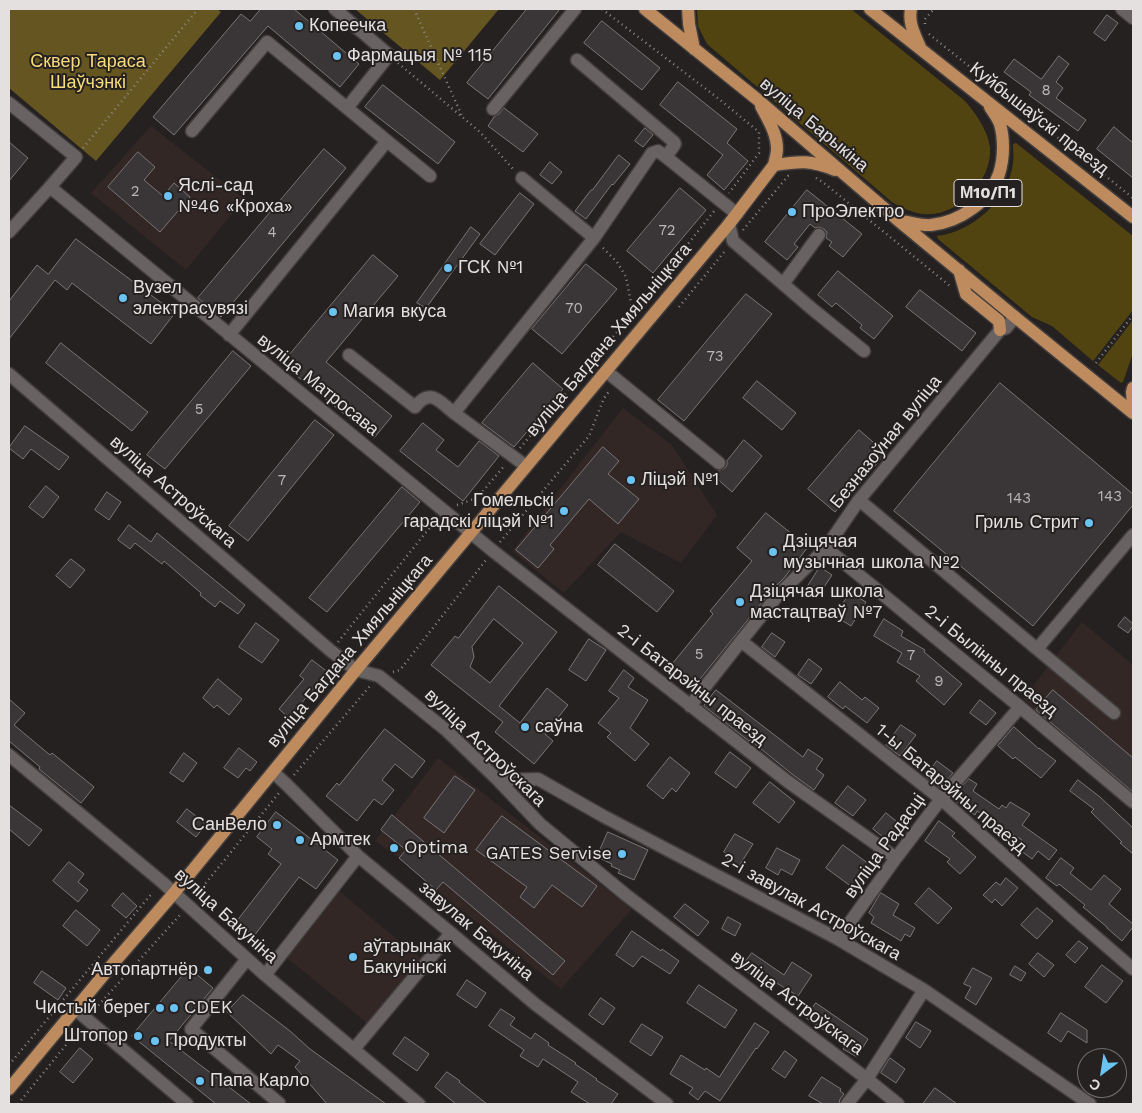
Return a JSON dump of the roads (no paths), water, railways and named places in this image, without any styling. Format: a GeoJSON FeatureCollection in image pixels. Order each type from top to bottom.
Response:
{"type":"FeatureCollection","features":[{"type":"Feature","properties":{"kind":"main road","name":"вуліца Барыкіна"},"geometry":{"type":"LineString","coordinates":[[644,9],[758,100],[1015,317],[1133,412]]}},
{"type":"Feature","properties":{"kind":"main road"},"geometry":{"type":"LineString","coordinates":[[688,9],[694,49]]}},
{"type":"Feature","properties":{"kind":"main road","name":"М10/П1"},"geometry":{"type":"LineString","coordinates":[[870,9],[921,50]]}},
{"type":"Feature","properties":{"kind":"main road"},"geometry":{"type":"LineString","coordinates":[[911,9],[912,29],[921,50]]}},
{"type":"Feature","properties":{"kind":"main road","name":"Куйбышаўскі праезд"},"geometry":{"type":"LineString","coordinates":[[921,50],[987,100],[1133,218]]}},
{"type":"Feature","properties":{"kind":"main road"},"geometry":{"type":"LineString","coordinates":[[758,100],[775,135],[777,149],[774,166],[805,162],[821,165],[845,174]]}},
{"type":"Feature","properties":{"kind":"main road","name":"М10/П1"},"geometry":{"type":"LineString","coordinates":[[899,220],[929,225],[949,222],[983,200],[992,188],[999,174],[1003,156],[1003,139],[1000,124],[987,100]]}},
{"type":"Feature","properties":{"kind":"main road","name":"вуліца Багдана Хмяльніцкага"},"geometry":{"type":"LineString","coordinates":[[9,1089],[174,894],[356,670],[733,219],[774,166]]}},
{"type":"Feature","properties":{"kind":"main road"},"geometry":{"type":"LineString","coordinates":[[959,270],[966,294],[999,321],[1000,330]]}},
{"type":"Feature","properties":{"kind":"main road"},"geometry":{"type":"LineString","coordinates":[[1133,388],[1133,406]]}},
{"type":"Feature","properties":{"kind":"street"},"geometry":{"type":"LineString","coordinates":[[335,9],[389,56],[347,108]]}},
{"type":"Feature","properties":{"kind":"street"},"geometry":{"type":"LineString","coordinates":[[493,109],[575,9]]}},
{"type":"Feature","properties":{"kind":"street"},"geometry":{"type":"LineString","coordinates":[[1122,9],[1133,18]]}},
{"type":"Feature","properties":{"kind":"street"},"geometry":{"type":"LineString","coordinates":[[192,131],[267,42],[430,176]]}},
{"type":"Feature","properties":{"kind":"street"},"geometry":{"type":"LineString","coordinates":[[577,60],[674,142],[674,147],[666,157]]}},
{"type":"Feature","properties":{"kind":"street"},"geometry":{"type":"LineString","coordinates":[[9,103],[76,156],[50,188],[9,232]]}},
{"type":"Feature","properties":{"kind":"street"},"geometry":{"type":"LineString","coordinates":[[229,335],[387,141]]}},
{"type":"Feature","properties":{"kind":"street"},"geometry":{"type":"LineString","coordinates":[[454,412],[594,238],[652,153],[658,151],[722,202],[733,219],[733,241],[864,351]]}},
{"type":"Feature","properties":{"kind":"street"},"geometry":{"type":"LineString","coordinates":[[522,178],[594,238]]}},
{"type":"Feature","properties":{"kind":"street","name":"вуліца Матросава"},"geometry":{"type":"LineString","coordinates":[[50,188],[471,533]]}},
{"type":"Feature","properties":{"kind":"street"},"geometry":{"type":"LineString","coordinates":[[783,284],[820,235]]}},
{"type":"Feature","properties":{"kind":"street","name":"Безназоўная вуліца"},"geometry":{"type":"LineString","coordinates":[[690,706],[778,595],[826,548],[859,500],[1000,330],[1006,328],[1015,317]]}},
{"type":"Feature","properties":{"kind":"street"},"geometry":{"type":"LineString","coordinates":[[349,355],[415,407],[427,397],[434,397],[526,466]]}},
{"type":"Feature","properties":{"kind":"street"},"geometry":{"type":"LineString","coordinates":[[606,370],[720,463]]}},
{"type":"Feature","properties":{"kind":"street","name":"вуліца Астроўскага"},"geometry":{"type":"LineString","coordinates":[[9,374],[331,651],[356,670],[380,676],[446,730],[540,824],[626,895],[898,1104]]}},
{"type":"Feature","properties":{"kind":"street"},"geometry":{"type":"LineString","coordinates":[[859,500],[1114,713]]}},
{"type":"Feature","properties":{"kind":"street","name":"2-і Батарэйны праезд"},"geometry":{"type":"LineString","coordinates":[[471,533],[788,781],[896,858]]}},
{"type":"Feature","properties":{"kind":"street"},"geometry":{"type":"LineString","coordinates":[[1037,649],[1133,535]]}},
{"type":"Feature","properties":{"kind":"street","name":"2-і Былінны праезд"},"geometry":{"type":"LineString","coordinates":[[826,548],[1133,802]]}},
{"type":"Feature","properties":{"kind":"street","name":"1-ы Батарэйны праезд"},"geometry":{"type":"LineString","coordinates":[[741,641],[941,799],[1133,969]]}},
{"type":"Feature","properties":{"kind":"street","name":"вуліца Радасці"},"geometry":{"type":"LineString","coordinates":[[838,939],[941,799],[1020,707]]}},
{"type":"Feature","properties":{"kind":"street","name":"вуліца Бакуніна"},"geometry":{"type":"LineString","coordinates":[[9,755],[162,882],[246,959],[419,1104]]}},
{"type":"Feature","properties":{"kind":"street","name":"завулак Бакуніна"},"geometry":{"type":"LineString","coordinates":[[273,772],[358,856],[535,1004],[667,1104]]}},
{"type":"Feature","properties":{"kind":"street","name":"2-і завулак Астроўскага"},"geometry":{"type":"LineString","coordinates":[[498,780],[538,779],[603,816],[838,939],[924,990],[1090,1104]]}},
{"type":"Feature","properties":{"kind":"street"},"geometry":{"type":"LineString","coordinates":[[265,975],[358,856]]}},
{"type":"Feature","properties":{"kind":"street"},"geometry":{"type":"LineString","coordinates":[[354,1049],[451,933]]}},
{"type":"Feature","properties":{"kind":"street"},"geometry":{"type":"LineString","coordinates":[[246,959],[191,1029],[279,1103]]}},
{"type":"Feature","properties":{"kind":"street"},"geometry":{"type":"LineString","coordinates":[[847,1104],[867,1079],[924,990]]}},
{"type":"Feature","properties":{"kind":"street"},"geometry":{"type":"LineString","coordinates":[[75,1009],[187,1104]]}},
{"type":"Feature","properties":{"kind":"place","name":"Копеечка"},"geometry":{"type":"Point","coordinates":[299,26]}},
{"type":"Feature","properties":{"kind":"place","name":"Фармацыя № 115"},"geometry":{"type":"Point","coordinates":[337,56]}},
{"type":"Feature","properties":{"kind":"place","name":"Яслі-сад №46 «Кроха»"},"geometry":{"type":"Point","coordinates":[168,196]}},
{"type":"Feature","properties":{"kind":"place","name":"ПроЭлектро"},"geometry":{"type":"Point","coordinates":[792,212]}},
{"type":"Feature","properties":{"kind":"place","name":"ГСК №1"},"geometry":{"type":"Point","coordinates":[448,268]}},
{"type":"Feature","properties":{"kind":"place","name":"Вузел электрасувязі"},"geometry":{"type":"Point","coordinates":[123,298]}},
{"type":"Feature","properties":{"kind":"place","name":"Магия вкуса"},"geometry":{"type":"Point","coordinates":[333,312]}},
{"type":"Feature","properties":{"kind":"place","name":"Ліцэй №1"},"geometry":{"type":"Point","coordinates":[631,480]}},
{"type":"Feature","properties":{"kind":"place","name":"Гомельскі гарадскі ліцэй №1"},"geometry":{"type":"Point","coordinates":[564,511]}},
{"type":"Feature","properties":{"kind":"place","name":"Гриль Стрит"},"geometry":{"type":"Point","coordinates":[1089,523]}},
{"type":"Feature","properties":{"kind":"place","name":"Дзіцячая музычная школа №2"},"geometry":{"type":"Point","coordinates":[773,552]}},
{"type":"Feature","properties":{"kind":"place","name":"Дзіцячая школа мастацтваў №7"},"geometry":{"type":"Point","coordinates":[740,602]}},
{"type":"Feature","properties":{"kind":"place","name":"саўна"},"geometry":{"type":"Point","coordinates":[525,727]}},
{"type":"Feature","properties":{"kind":"place","name":"СанВело"},"geometry":{"type":"Point","coordinates":[277,825]}},
{"type":"Feature","properties":{"kind":"place","name":"Армтек"},"geometry":{"type":"Point","coordinates":[300,840]}},
{"type":"Feature","properties":{"kind":"place","name":"Optima"},"geometry":{"type":"Point","coordinates":[394,848]}},
{"type":"Feature","properties":{"kind":"place","name":"GATES Servise"},"geometry":{"type":"Point","coordinates":[622,854]}},
{"type":"Feature","properties":{"kind":"place","name":"аўтарынак Бакунінскі"},"geometry":{"type":"Point","coordinates":[353,957]}},
{"type":"Feature","properties":{"kind":"place","name":"Автопартнёр"},"geometry":{"type":"Point","coordinates":[208,970]}},
{"type":"Feature","properties":{"kind":"place","name":"Чистый берег"},"geometry":{"type":"Point","coordinates":[160,1008]}},
{"type":"Feature","properties":{"kind":"place","name":"CDEK"},"geometry":{"type":"Point","coordinates":[174,1008]}},
{"type":"Feature","properties":{"kind":"place","name":"Штопор"},"geometry":{"type":"Point","coordinates":[138,1036]}},
{"type":"Feature","properties":{"kind":"place","name":"Продукты"},"geometry":{"type":"Point","coordinates":[155,1041]}},
{"type":"Feature","properties":{"kind":"place","name":"Папа Карло"},"geometry":{"type":"Point","coordinates":[200,1081]}},
{"type":"Feature","properties":{"kind":"park label","name":"Сквер Тараса Шаўчэнкі"},"geometry":{"type":"Point","coordinates":[88,72]}}]}
